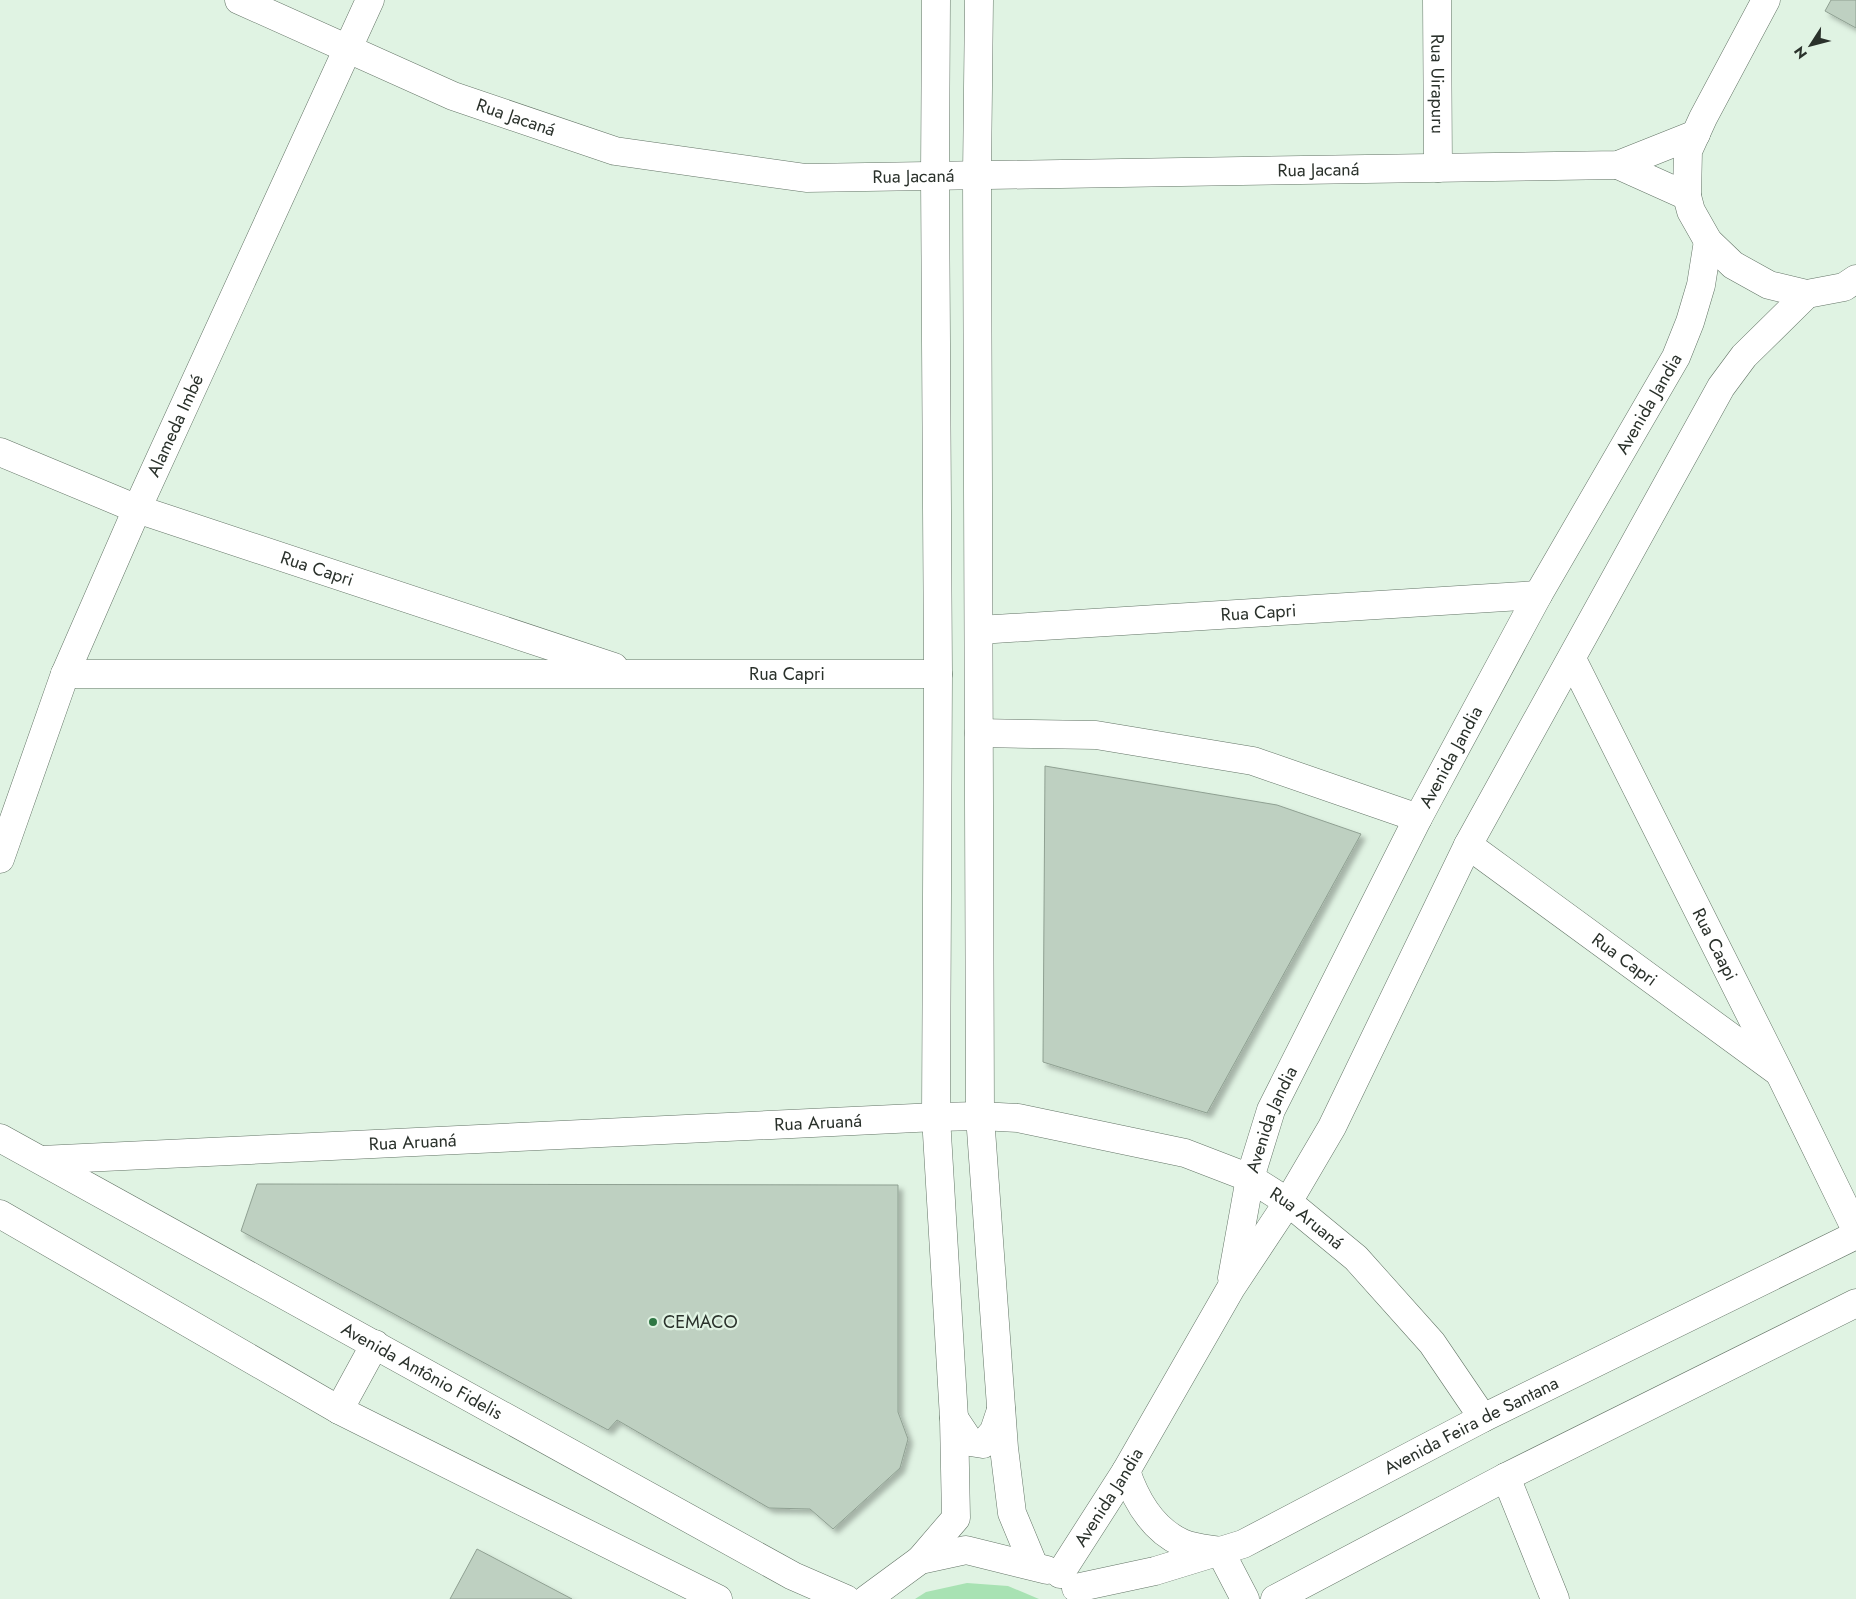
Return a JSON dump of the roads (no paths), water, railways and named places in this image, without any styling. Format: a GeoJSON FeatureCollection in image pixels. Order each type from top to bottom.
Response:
{"type":"FeatureCollection","features":[{"type":"Feature","properties":{"kind":"street","name":"Rua Jacaná"},"geometry":{"type":"LineString","coordinates":[[239,0],[454,96],[615,151],[806,178],[1618,165],[1696,134]]}},
{"type":"Feature","properties":{"kind":"street","name":"Alameda Imbé"},"geometry":{"type":"LineString","coordinates":[[0,859],[65,674],[137,509],[370,0]]}},
{"type":"Feature","properties":{"kind":"street"},"geometry":{"type":"LineString","coordinates":[[867,1599],[920,1560],[956,1518],[954,1418],[936,1117],[938,674],[935,176],[936,0]]}},
{"type":"Feature","properties":{"kind":"street"},"geometry":{"type":"LineString","coordinates":[[979,0],[977,175],[980,1116],[1001,1410],[1012,1513],[1034,1566]]}},
{"type":"Feature","properties":{"kind":"street","name":"Rua Uirapuru"},"geometry":{"type":"LineString","coordinates":[[1437,0],[1438,168]]}},
{"type":"Feature","properties":{"kind":"street"},"geometry":{"type":"LineString","coordinates":[[1766,0],[1688,151],[1687,196],[1691,211],[1708,241],[1733,265],[1769,285],[1807,294],[1852,288]]}},
{"type":"Feature","properties":{"kind":"street","name":"Rua Jacaná"},"geometry":{"type":"LineString","coordinates":[[1618,165],[1687,196]]}},
{"type":"Feature","properties":{"kind":"street","name":"Avenida Jandia"},"geometry":{"type":"LineString","coordinates":[[1231,1288],[1250,1178],[1271,1110],[1418,818],[1538,595],[1676,357],[1690,322],[1701,285],[1708,241]]}},
{"type":"Feature","properties":{"kind":"street","name":"Avenida Jandia"},"geometry":{"type":"LineString","coordinates":[[1075,1587],[1126,1471],[1231,1288],[1288,1202],[1332,1127],[1468,845],[1721,387],[1744,356],[1807,294]]}},
{"type":"Feature","properties":{"kind":"street","name":"Rua Capri"},"geometry":{"type":"LineString","coordinates":[[0,452],[137,509],[637,674]]}},
{"type":"Feature","properties":{"kind":"street","name":"Rua Capri"},"geometry":{"type":"LineString","coordinates":[[979,630],[1538,595]]}},
{"type":"Feature","properties":{"kind":"street","name":"Rua Caapi"},"geometry":{"type":"LineString","coordinates":[[1572,658],[1856,1230]]}},
{"type":"Feature","properties":{"kind":"street","name":"Rua Capri"},"geometry":{"type":"LineString","coordinates":[[65,674],[938,674]]}},
{"type":"Feature","properties":{"kind":"street"},"geometry":{"type":"LineString","coordinates":[[979,733],[1096,735],[1253,761],[1418,818]]}},
{"type":"Feature","properties":{"kind":"street","name":"Rua Capri"},"geometry":{"type":"LineString","coordinates":[[1468,845],[1780,1074]]}},
{"type":"Feature","properties":{"kind":"street","name":"Rua Aruaná"},"geometry":{"type":"LineString","coordinates":[[41,1160],[936,1117],[980,1116],[1018,1118],[1185,1153],[1250,1178],[1288,1202],[1356,1258],[1432,1343],[1482,1418]]}},
{"type":"Feature","properties":{"kind":"street","name":"Avenida Antônio Fidelis"},"geometry":{"type":"LineString","coordinates":[[0,1138],[793,1576],[846,1599]]}},
{"type":"Feature","properties":{"kind":"street"},"geometry":{"type":"LineString","coordinates":[[0,1214],[339,1410],[718,1599]]}},
{"type":"Feature","properties":{"kind":"street","name":"Avenida Feira de Santana"},"geometry":{"type":"LineString","coordinates":[[1075,1587],[1155,1571],[1243,1544],[1482,1418],[1856,1235]]}},
{"type":"Feature","properties":{"kind":"street"},"geometry":{"type":"LineString","coordinates":[[1275,1599],[1506,1477],[1856,1303]]}},
{"type":"Feature","properties":{"kind":"street"},"geometry":{"type":"LineString","coordinates":[[339,1410],[375,1344]]}},
{"type":"Feature","properties":{"kind":"street"},"geometry":{"type":"LineString","coordinates":[[954,1418],[970,1442],[983,1444],[994,1431],[1001,1410]]}},
{"type":"Feature","properties":{"kind":"street"},"geometry":{"type":"LineString","coordinates":[[1126,1471],[1134,1495],[1148,1516],[1165,1532],[1183,1543],[1220,1551],[1245,1599]]}},
{"type":"Feature","properties":{"kind":"street"},"geometry":{"type":"LineString","coordinates":[[1506,1477],[1555,1599]]}},
{"type":"Feature","properties":{"kind":"street"},"geometry":{"type":"LineString","coordinates":[[920,1560],[966,1550],[1034,1566],[1075,1587]]}},
{"type":"Feature","properties":{"kind":"place","name":"CEMACO"},"geometry":{"type":"Point","coordinates":[653,1322]}}]}
